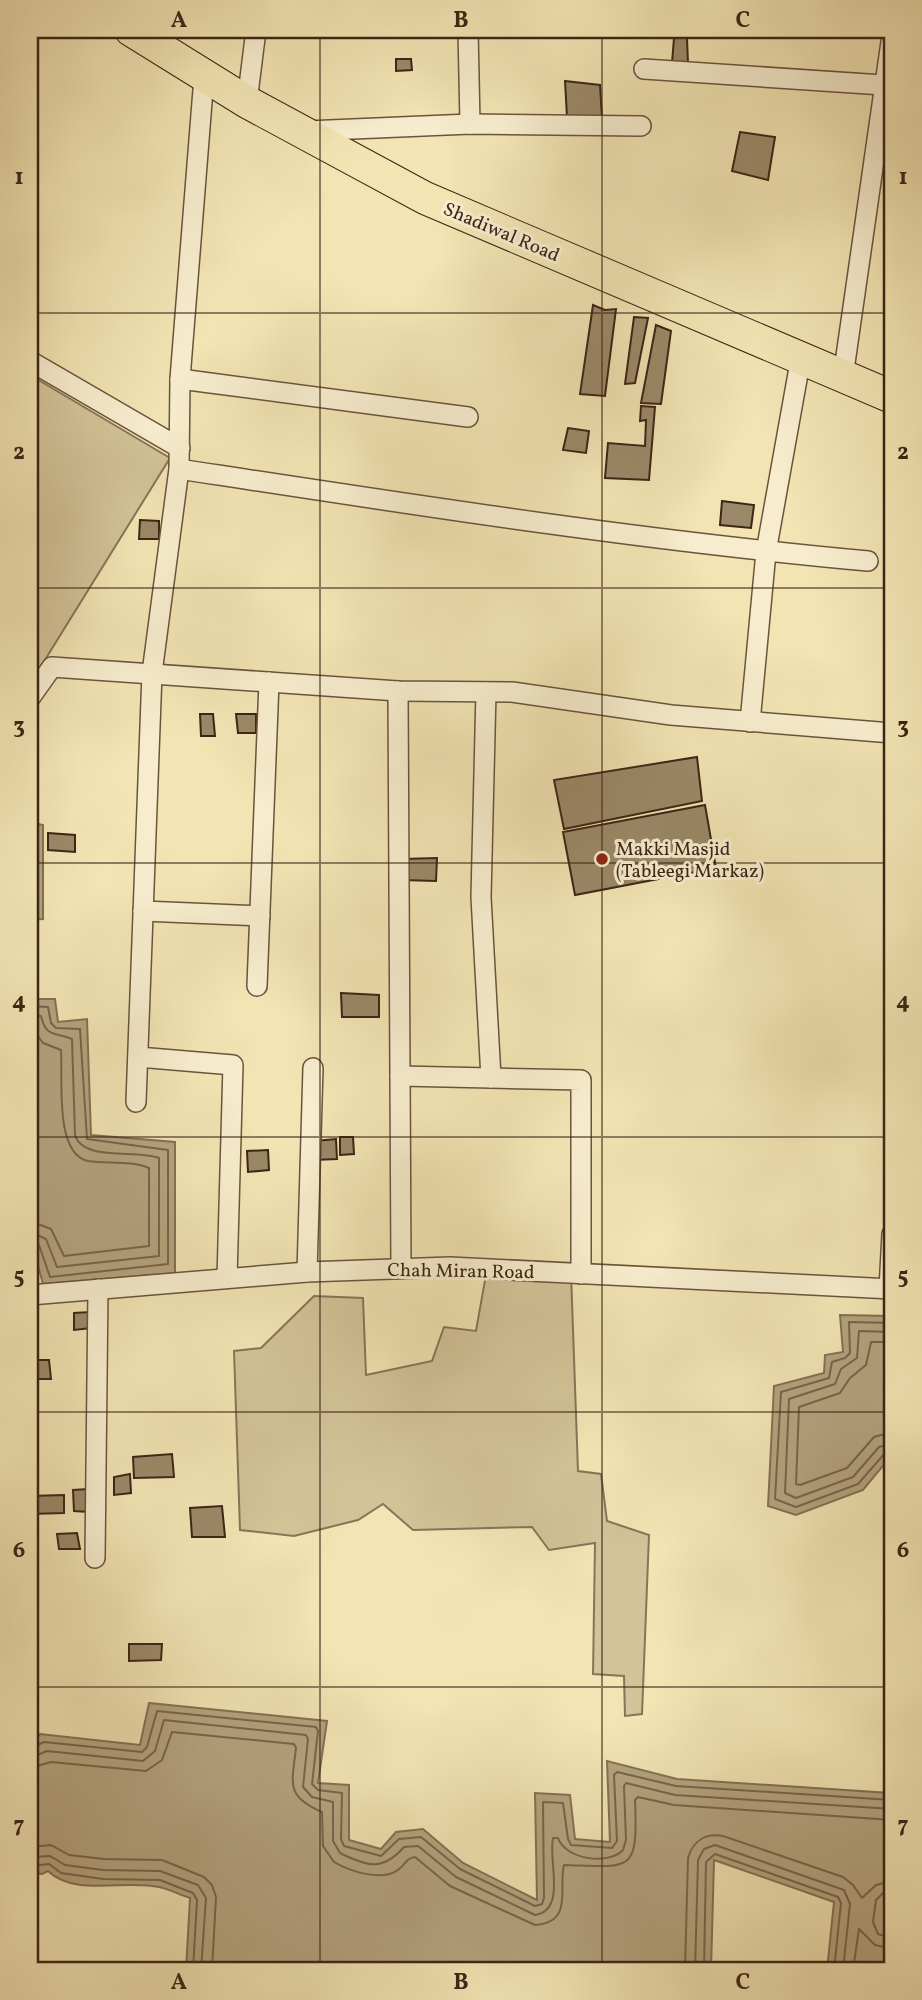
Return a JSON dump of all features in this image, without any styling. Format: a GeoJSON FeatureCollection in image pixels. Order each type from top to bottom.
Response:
{"type":"FeatureCollection","features":[{"type":"Feature","properties":{"kind":"main road","name":"Shadiwal Road"},"geometry":{"type":"LineString","coordinates":[[131,30],[247,102],[425,198],[892,397]]}},
{"type":"Feature","properties":{"kind":"street"},"geometry":{"type":"LineString","coordinates":[[247,102],[257,30]]}},
{"type":"Feature","properties":{"kind":"street"},"geometry":{"type":"LineString","coordinates":[[468,30],[470,124]]}},
{"type":"Feature","properties":{"kind":"street"},"geometry":{"type":"LineString","coordinates":[[843,377],[892,35]]}},
{"type":"Feature","properties":{"kind":"street"},"geometry":{"type":"LineString","coordinates":[[643,69],[887,81]]}},
{"type":"Feature","properties":{"kind":"street"},"geometry":{"type":"LineString","coordinates":[[136,1102],[152,673],[179,469],[180,379],[204,77]]}},
{"type":"Feature","properties":{"kind":"street"},"geometry":{"type":"LineString","coordinates":[[303,131],[470,124],[640,126]]}},
{"type":"Feature","properties":{"kind":"street"},"geometry":{"type":"LineString","coordinates":[[750,722],[766,552],[801,358]]}},
{"type":"Feature","properties":{"kind":"street"},"geometry":{"type":"LineString","coordinates":[[30,361],[180,448]]}},
{"type":"Feature","properties":{"kind":"street"},"geometry":{"type":"LineString","coordinates":[[180,379],[468,417]]}},
{"type":"Feature","properties":{"kind":"street"},"geometry":{"type":"LineString","coordinates":[[179,469],[477,514],[766,552],[868,561]]}},
{"type":"Feature","properties":{"kind":"street"},"geometry":{"type":"LineString","coordinates":[[30,698],[52,667],[398,691],[512,692],[671,715],[892,733]]}},
{"type":"Feature","properties":{"kind":"street"},"geometry":{"type":"LineString","coordinates":[[257,986],[270,682]]}},
{"type":"Feature","properties":{"kind":"street"},"geometry":{"type":"LineString","coordinates":[[398,691],[401,1268]]}},
{"type":"Feature","properties":{"kind":"street"},"geometry":{"type":"LineString","coordinates":[[486,692],[481,897],[491,1078]]}},
{"type":"Feature","properties":{"kind":"street"},"geometry":{"type":"LineString","coordinates":[[143,911],[260,916]]}},
{"type":"Feature","properties":{"kind":"street"},"geometry":{"type":"LineString","coordinates":[[138,1057],[233,1065],[227,1278]]}},
{"type":"Feature","properties":{"kind":"street"},"geometry":{"type":"LineString","coordinates":[[307,1272],[313,1068]]}},
{"type":"Feature","properties":{"kind":"street"},"geometry":{"type":"LineString","coordinates":[[400,1076],[581,1080],[581,1274]]}},
{"type":"Feature","properties":{"kind":"street"},"geometry":{"type":"LineString","coordinates":[[891,1289],[892,1234]]}},
{"type":"Feature","properties":{"kind":"street","name":"Chah Miran Road"},"geometry":{"type":"LineString","coordinates":[[30,1295],[307,1272],[401,1268],[891,1289]]}},
{"type":"Feature","properties":{"kind":"street"},"geometry":{"type":"LineString","coordinates":[[94,1558],[98,1289]]}},
{"type":"Feature","properties":{"kind":"shaded area"},"geometry":{"type":"Polygon","coordinates":[[[30,375],[170,458],[30,684],[30,375]]]}},
{"type":"Feature","properties":{"kind":"shaded area"},"geometry":{"type":"Polygon","coordinates":[[[487,1269],[571,1273],[578,1471],[601,1474],[607,1521],[649,1535],[642,1714],[625,1716],[624,1676],[593,1674],[595,1543],[549,1550],[532,1527],[413,1530],[383,1504],[358,1520],[294,1536],[240,1530],[234,1351],[261,1348],[314,1296],[363,1298],[366,1375],[432,1361],[444,1327],[476,1331],[487,1269]]]}},
{"type":"Feature","properties":{"kind":"water"},"geometry":{"type":"Polygon","coordinates":[[[30,822],[43,825],[43,919],[30,920],[30,822]]]}},
{"type":"Feature","properties":{"kind":"water"},"geometry":{"type":"Polygon","coordinates":[[[30,999],[55,999],[58,1022],[87,1019],[91,1135],[175,1142],[175,1273],[43,1284],[30,1236],[30,999]]]}},
{"type":"Feature","properties":{"kind":"water"},"geometry":{"type":"Polygon","coordinates":[[[840,1315],[892,1316],[892,1455],[863,1490],[796,1515],[768,1506],[774,1386],[824,1373],[825,1355],[843,1352],[840,1315]]]}},
{"type":"Feature","properties":{"kind":"water"},"geometry":{"type":"Polygon","coordinates":[[[149,1703],[327,1721],[318,1783],[349,1785],[349,1840],[381,1849],[396,1832],[423,1829],[463,1863],[537,1900],[535,1793],[570,1795],[575,1839],[610,1842],[607,1761],[677,1779],[890,1793],[889,1922],[892,1923],[892,1970],[827,1970],[834,1902],[714,1860],[711,1970],[186,1970],[190,1898],[159,1887],[86,1885],[59,1879],[48,1871],[42,1874],[30,1873],[30,1744],[40,1734],[140,1745],[149,1703]]]}},
{"type":"Feature","properties":{"kind":"building"},"geometry":{"type":"Polygon","coordinates":[[[674,38],[687,38],[688,64],[672,63],[674,38]]]}},
{"type":"Feature","properties":{"kind":"building"},"geometry":{"type":"Polygon","coordinates":[[[396,59],[411,59],[412,70],[396,71],[396,59]]]}},
{"type":"Feature","properties":{"kind":"building"},"geometry":{"type":"Polygon","coordinates":[[[565,81],[600,85],[602,118],[567,117],[565,81]]]}},
{"type":"Feature","properties":{"kind":"building"},"geometry":{"type":"Polygon","coordinates":[[[740,132],[775,137],[768,180],[732,171],[740,132]]]}},
{"type":"Feature","properties":{"kind":"building"},"geometry":{"type":"Polygon","coordinates":[[[593,305],[605,310],[616,309],[605,396],[580,394],[593,305]]]}},
{"type":"Feature","properties":{"kind":"building"},"geometry":{"type":"Polygon","coordinates":[[[634,317],[648,318],[635,383],[625,384],[634,317]]]}},
{"type":"Feature","properties":{"kind":"building"},"geometry":{"type":"Polygon","coordinates":[[[656,325],[671,331],[661,404],[641,403],[656,325]]]}},
{"type":"Feature","properties":{"kind":"building"},"geometry":{"type":"Polygon","coordinates":[[[641,406],[655,407],[649,480],[605,478],[608,443],[645,446],[646,420],[640,421],[641,406]]]}},
{"type":"Feature","properties":{"kind":"building"},"geometry":{"type":"Polygon","coordinates":[[[568,428],[589,431],[586,453],[563,450],[568,428]]]}},
{"type":"Feature","properties":{"kind":"building"},"geometry":{"type":"Polygon","coordinates":[[[722,501],[754,505],[751,528],[720,525],[722,501]]]}},
{"type":"Feature","properties":{"kind":"building"},"geometry":{"type":"Polygon","coordinates":[[[140,520],[159,521],[159,539],[139,539],[140,520]]]}},
{"type":"Feature","properties":{"kind":"building"},"geometry":{"type":"Polygon","coordinates":[[[200,714],[213,714],[215,736],[201,736],[200,714]]]}},
{"type":"Feature","properties":{"kind":"building"},"geometry":{"type":"Polygon","coordinates":[[[236,714],[256,714],[256,733],[238,733],[236,714]]]}},
{"type":"Feature","properties":{"kind":"building"},"geometry":{"type":"Polygon","coordinates":[[[697,757],[702,801],[564,829],[554,780],[697,757]]]}},
{"type":"Feature","properties":{"kind":"building"},"geometry":{"type":"Polygon","coordinates":[[[705,805],[716,868],[575,895],[563,832],[705,805]]]}},
{"type":"Feature","properties":{"kind":"building"},"geometry":{"type":"Polygon","coordinates":[[[48,833],[75,835],[75,852],[48,850],[48,833]]]}},
{"type":"Feature","properties":{"kind":"building"},"geometry":{"type":"Polygon","coordinates":[[[437,858],[436,881],[402,880],[402,859],[437,858]]]}},
{"type":"Feature","properties":{"kind":"building"},"geometry":{"type":"Polygon","coordinates":[[[341,993],[379,995],[379,1017],[342,1017],[341,993]]]}},
{"type":"Feature","properties":{"kind":"building"},"geometry":{"type":"Polygon","coordinates":[[[340,1137],[353,1137],[354,1154],[340,1155],[340,1137]]]}},
{"type":"Feature","properties":{"kind":"building"},"geometry":{"type":"Polygon","coordinates":[[[336,1139],[337,1159],[314,1160],[315,1141],[336,1139]]]}},
{"type":"Feature","properties":{"kind":"building"},"geometry":{"type":"Polygon","coordinates":[[[268,1150],[269,1170],[248,1172],[247,1151],[268,1150]]]}},
{"type":"Feature","properties":{"kind":"building"},"geometry":{"type":"Polygon","coordinates":[[[90,1312],[91,1328],[74,1330],[74,1313],[90,1312]]]}},
{"type":"Feature","properties":{"kind":"building"},"geometry":{"type":"Polygon","coordinates":[[[30,1360],[49,1360],[51,1379],[30,1379],[30,1360]]]}},
{"type":"Feature","properties":{"kind":"building"},"geometry":{"type":"Polygon","coordinates":[[[172,1454],[174,1477],[134,1478],[133,1457],[172,1454]]]}},
{"type":"Feature","properties":{"kind":"building"},"geometry":{"type":"Polygon","coordinates":[[[130,1474],[131,1493],[114,1495],[114,1477],[130,1474]]]}},
{"type":"Feature","properties":{"kind":"building"},"geometry":{"type":"Polygon","coordinates":[[[88,1489],[89,1512],[74,1511],[73,1490],[88,1489]]]}},
{"type":"Feature","properties":{"kind":"building"},"geometry":{"type":"Polygon","coordinates":[[[64,1495],[64,1513],[30,1514],[30,1496],[64,1495]]]}},
{"type":"Feature","properties":{"kind":"building"},"geometry":{"type":"Polygon","coordinates":[[[222,1506],[225,1537],[192,1537],[190,1508],[222,1506]]]}},
{"type":"Feature","properties":{"kind":"building"},"geometry":{"type":"Polygon","coordinates":[[[77,1533],[80,1549],[59,1549],[57,1534],[77,1533]]]}},
{"type":"Feature","properties":{"kind":"building"},"geometry":{"type":"Polygon","coordinates":[[[129,1644],[162,1644],[161,1660],[129,1661],[129,1644]]]}},
{"type":"Feature","properties":{"kind":"place","name":"Makki Masjid (Tableegi Markaz)"},"geometry":{"type":"Point","coordinates":[602,859]}}]}
